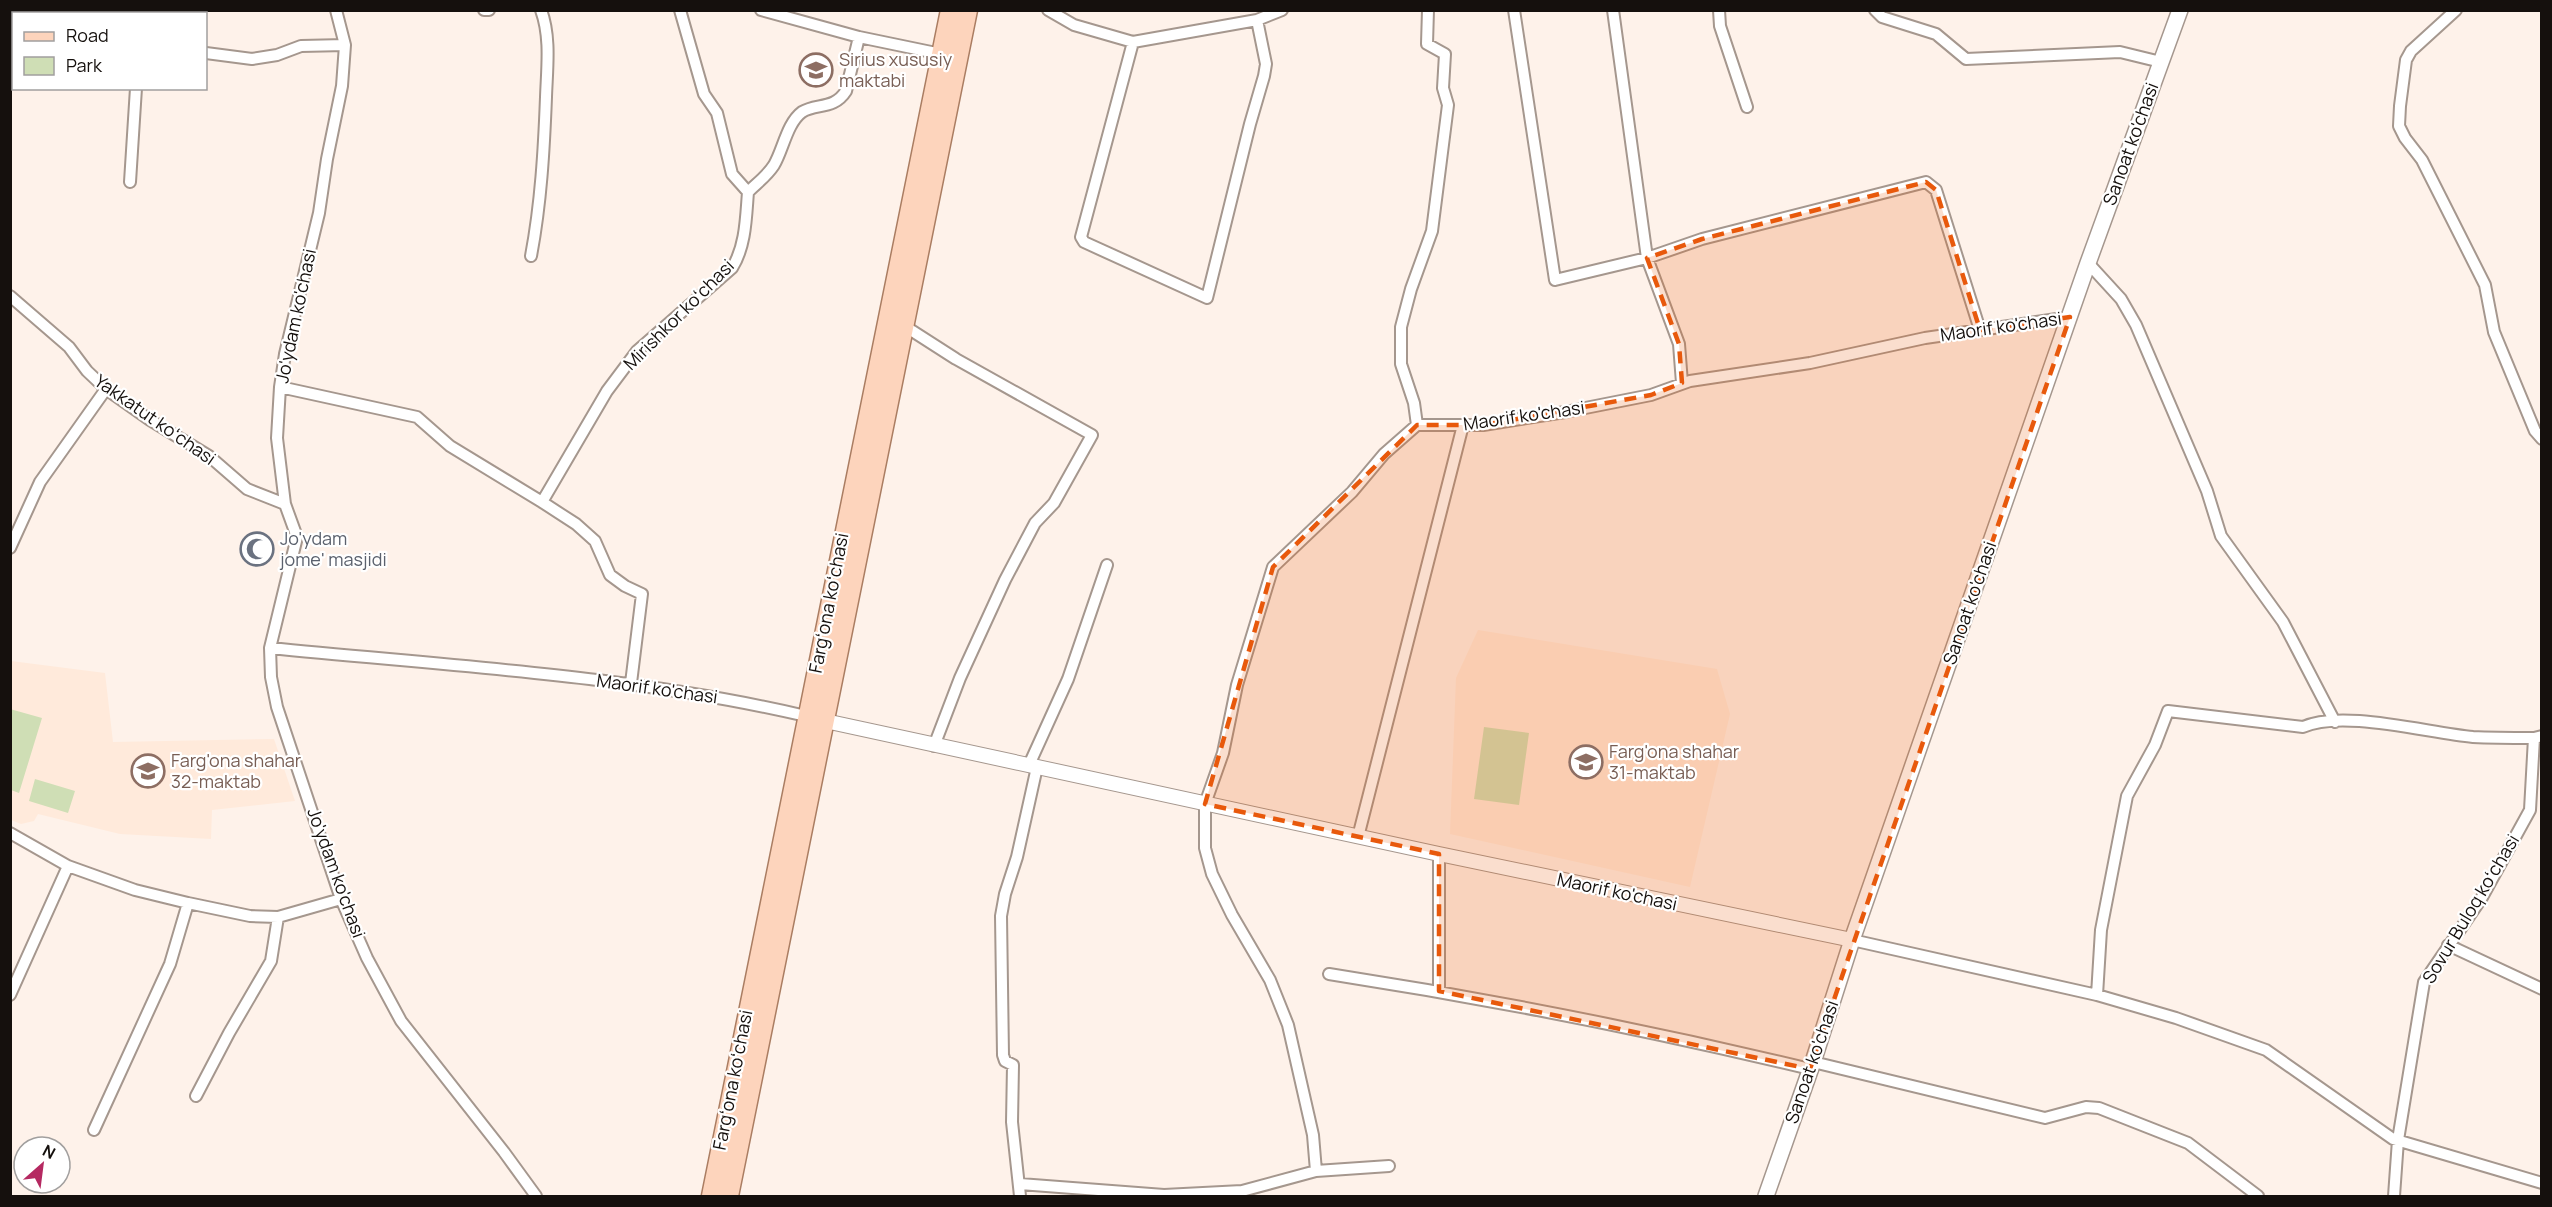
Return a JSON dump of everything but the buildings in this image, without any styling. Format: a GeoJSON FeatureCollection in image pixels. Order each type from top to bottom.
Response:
{"type":"FeatureCollection","features":[{"type":"Feature","properties":{"kind":"main road","name":"Fargʻona koʻchasi"},"geometry":{"type":"LineString","coordinates":[[729,1197],[815,718],[950,10]]}},
{"type":"Feature","properties":{"kind":"main road","name":"Fargʻona koʻchasi"},"geometry":{"type":"LineString","coordinates":[[711,1197],[903,325],[968,10]]}},
{"type":"Feature","properties":{"kind":"main road","name":"Sanoat ko'chasi"},"geometry":{"type":"LineString","coordinates":[[1766,1197],[1812,1066],[1852,940],[2088,263],[2180,10]]}},
{"type":"Feature","properties":{"kind":"street","name":"Jo'ydam ko'chasi"},"geometry":{"type":"LineString","coordinates":[[336,10],[345,45],[342,86],[319,213],[285,354],[280,387],[277,438],[285,504],[297,537],[270,648],[271,677],[277,707],[341,899],[367,958],[401,1021],[504,1152],[536,1197]]}},
{"type":"Feature","properties":{"kind":"street"},"geometry":{"type":"LineString","coordinates":[[484,10],[489,10]]}},
{"type":"Feature","properties":{"kind":"street"},"geometry":{"type":"LineString","coordinates":[[531,256],[538,216],[545,110],[547,26],[541,10]]}},
{"type":"Feature","properties":{"kind":"street"},"geometry":{"type":"LineString","coordinates":[[680,10],[704,94],[717,113],[732,174],[748,192],[768,173],[794,121],[803,111],[822,107],[842,98],[846,91],[859,37]]}},
{"type":"Feature","properties":{"kind":"street"},"geometry":{"type":"LineString","coordinates":[[761,10],[859,37],[941,54]]}},
{"type":"Feature","properties":{"kind":"street"},"geometry":{"type":"LineString","coordinates":[[1048,10],[1074,25],[1133,42],[1257,20],[1282,10]]}},
{"type":"Feature","properties":{"kind":"street"},"geometry":{"type":"LineString","coordinates":[[1316,1172],[1313,1135],[1288,1025],[1270,980],[1232,915],[1212,874],[1205,848],[1205,804],[1222,753],[1237,685],[1273,567],[1352,492],[1384,454],[1417,425],[1414,403],[1401,364],[1401,327],[1411,289],[1432,231],[1448,105],[1443,88],[1445,54],[1426,44],[1428,10]]}},
{"type":"Feature","properties":{"kind":"street"},"geometry":{"type":"LineString","coordinates":[[1514,10],[1555,280],[1647,258],[1702,239],[1926,182],[1936,190],[1980,330]]}},
{"type":"Feature","properties":{"kind":"street"},"geometry":{"type":"LineString","coordinates":[[1613,10],[1647,258],[1679,344],[1682,383]]}},
{"type":"Feature","properties":{"kind":"street"},"geometry":{"type":"LineString","coordinates":[[1719,10],[1720,26],[1747,107]]}},
{"type":"Feature","properties":{"kind":"street"},"geometry":{"type":"LineString","coordinates":[[1875,10],[1882,17],[1936,34],[1966,59],[2120,52],[2161,62]]}},
{"type":"Feature","properties":{"kind":"street"},"geometry":{"type":"LineString","coordinates":[[2457,10],[2411,51],[2406,60],[2399,126],[2404,138],[2422,160],[2485,285],[2494,332],[2535,430],[2541,438]]}},
{"type":"Feature","properties":{"kind":"street"},"geometry":{"type":"LineString","coordinates":[[1133,42],[1082,237],[1084,242],[1207,298],[1264,76],[1266,64],[1257,20]]}},
{"type":"Feature","properties":{"kind":"street"},"geometry":{"type":"LineString","coordinates":[[207,53],[252,59],[277,55],[302,46],[345,45]]}},
{"type":"Feature","properties":{"kind":"street"},"geometry":{"type":"LineString","coordinates":[[130,182],[136,90]]}},
{"type":"Feature","properties":{"kind":"street","name":"Mirishkor koʻchasi"},"geometry":{"type":"LineString","coordinates":[[542,502],[607,391],[637,351],[732,268],[737,260],[745,224],[748,192]]}},
{"type":"Feature","properties":{"kind":"street"},"geometry":{"type":"LineString","coordinates":[[2088,263],[2121,299],[2136,325],[2207,491],[2221,536],[2283,622],[2335,722]]}},
{"type":"Feature","properties":{"kind":"street","name":"Yakkatut koʻchasi"},"geometry":{"type":"LineString","coordinates":[[10,296],[69,347],[87,371],[106,389],[150,420],[209,456],[247,489],[285,504]]}},
{"type":"Feature","properties":{"kind":"street","name":"Maorif ko'chasi"},"geometry":{"type":"LineString","coordinates":[[1417,425],[1483,425],[1565,412],[1651,395],[1682,383],[1810,363],[1925,338],[2070,317]]}},
{"type":"Feature","properties":{"kind":"street"},"geometry":{"type":"LineString","coordinates":[[903,325],[956,359],[1092,435],[1054,503],[1035,524],[1005,579],[960,678],[934,746]]}},
{"type":"Feature","properties":{"kind":"street"},"geometry":{"type":"LineString","coordinates":[[280,387],[417,417],[450,446],[576,524],[595,541],[610,575],[625,586],[642,594],[631,683]]}},
{"type":"Feature","properties":{"kind":"street"},"geometry":{"type":"LineString","coordinates":[[10,548],[40,482],[106,389]]}},
{"type":"Feature","properties":{"kind":"street"},"geometry":{"type":"LineString","coordinates":[[1358,837],[1464,425]]}},
{"type":"Feature","properties":{"kind":"street"},"geometry":{"type":"LineString","coordinates":[[1020,1197],[1012,1122],[1013,1065],[1005,1061],[1003,1055],[1001,916],[1005,894],[1017,857],[1033,766],[1068,679],[1107,565]]}},
{"type":"Feature","properties":{"kind":"street","name":"Maorif ko'chasi"},"geometry":{"type":"LineString","coordinates":[[270,648],[631,683],[736,700],[934,746],[1439,855],[1852,940]]}},
{"type":"Feature","properties":{"kind":"street"},"geometry":{"type":"LineString","coordinates":[[2097,995],[2101,930],[2127,796],[2155,745],[2168,711],[2303,727],[2313,722],[2354,721],[2474,737],[2537,737]]}},
{"type":"Feature","properties":{"kind":"street","name":"Sovur Buloq koʻchasi"},"geometry":{"type":"LineString","coordinates":[[2394,1197],[2398,1140],[2424,982],[2481,899],[2530,810],[2537,737]]}},
{"type":"Feature","properties":{"kind":"street"},"geometry":{"type":"LineString","coordinates":[[10,833],[68,866],[135,890],[250,916],[278,917],[341,899]]}},
{"type":"Feature","properties":{"kind":"street"},"geometry":{"type":"LineString","coordinates":[[1439,855],[1439,991]]}},
{"type":"Feature","properties":{"kind":"street"},"geometry":{"type":"LineString","coordinates":[[10,995],[68,866]]}},
{"type":"Feature","properties":{"kind":"street"},"geometry":{"type":"LineString","coordinates":[[94,1130],[170,964],[188,903]]}},
{"type":"Feature","properties":{"kind":"street"},"geometry":{"type":"LineString","coordinates":[[196,1096],[229,1033],[271,962],[276,943],[278,917]]}},
{"type":"Feature","properties":{"kind":"street"},"geometry":{"type":"LineString","coordinates":[[1852,940],[2097,995],[2176,1018],[2266,1050],[2393,1139],[2541,1183]]}},
{"type":"Feature","properties":{"kind":"street"},"geometry":{"type":"LineString","coordinates":[[2448,945],[2541,989]]}},
{"type":"Feature","properties":{"kind":"street"},"geometry":{"type":"LineString","coordinates":[[1329,974],[1439,991],[1812,1066],[2045,1118],[2086,1107],[2099,1108],[2188,1143],[2258,1197]]}},
{"type":"Feature","properties":{"kind":"street"},"geometry":{"type":"LineString","coordinates":[[1020,1184],[1164,1195],[1242,1191],[1316,1172],[1389,1167]]}},
{"type":"Feature","properties":{"kind":"highlighted area"},"geometry":{"type":"Polygon","coordinates":[[[1926,182],[1936,190],[1980,330],[2070,317],[1810,1069],[1439,991],[1439,854],[1205,804],[1273,567],[1417,425],[1483,425],[1651,395],[1682,383],[1679,344],[1647,258],[1702,239],[1926,182]]]}},
{"type":"Feature","properties":{"kind":"shaded area","name":"Farg'ona shahar 31-maktab"},"geometry":{"type":"Polygon","coordinates":[[[1478,630],[1717,669],[1730,714],[1690,887],[1450,834],[1456,678],[1478,630]]]}},
{"type":"Feature","properties":{"kind":"shaded area","name":"Farg'ona shahar 32-maktab"},"geometry":{"type":"Polygon","coordinates":[[[11,661],[105,673],[113,742],[274,739],[295,801],[212,810],[211,839],[120,834],[38,814],[34,821],[21,824],[11,820],[11,661]]]}},
{"type":"Feature","properties":{"kind":"green space"},"geometry":{"type":"Polygon","coordinates":[[[10,709],[42,718],[19,793],[11,790],[10,709]]]}},
{"type":"Feature","properties":{"kind":"green space"},"geometry":{"type":"Polygon","coordinates":[[[1484,727],[1529,733],[1519,805],[1474,799],[1484,727]]]}},
{"type":"Feature","properties":{"kind":"green space"},"geometry":{"type":"Polygon","coordinates":[[[35,779],[75,791],[68,813],[29,801],[35,779]]]}},
{"type":"Feature","properties":{"kind":"place","name":"Sirius xususiy maktabi"},"geometry":{"type":"Point","coordinates":[816,70]}},
{"type":"Feature","properties":{"kind":"place","name":"Jo'ydam jome' masjidi"},"geometry":{"type":"Point","coordinates":[257,549]}},
{"type":"Feature","properties":{"kind":"place","name":"Farg'ona shahar 31-maktab"},"geometry":{"type":"Point","coordinates":[1586,762]}},
{"type":"Feature","properties":{"kind":"place","name":"Farg'ona shahar 32-maktab"},"geometry":{"type":"Point","coordinates":[148,771]}}]}
